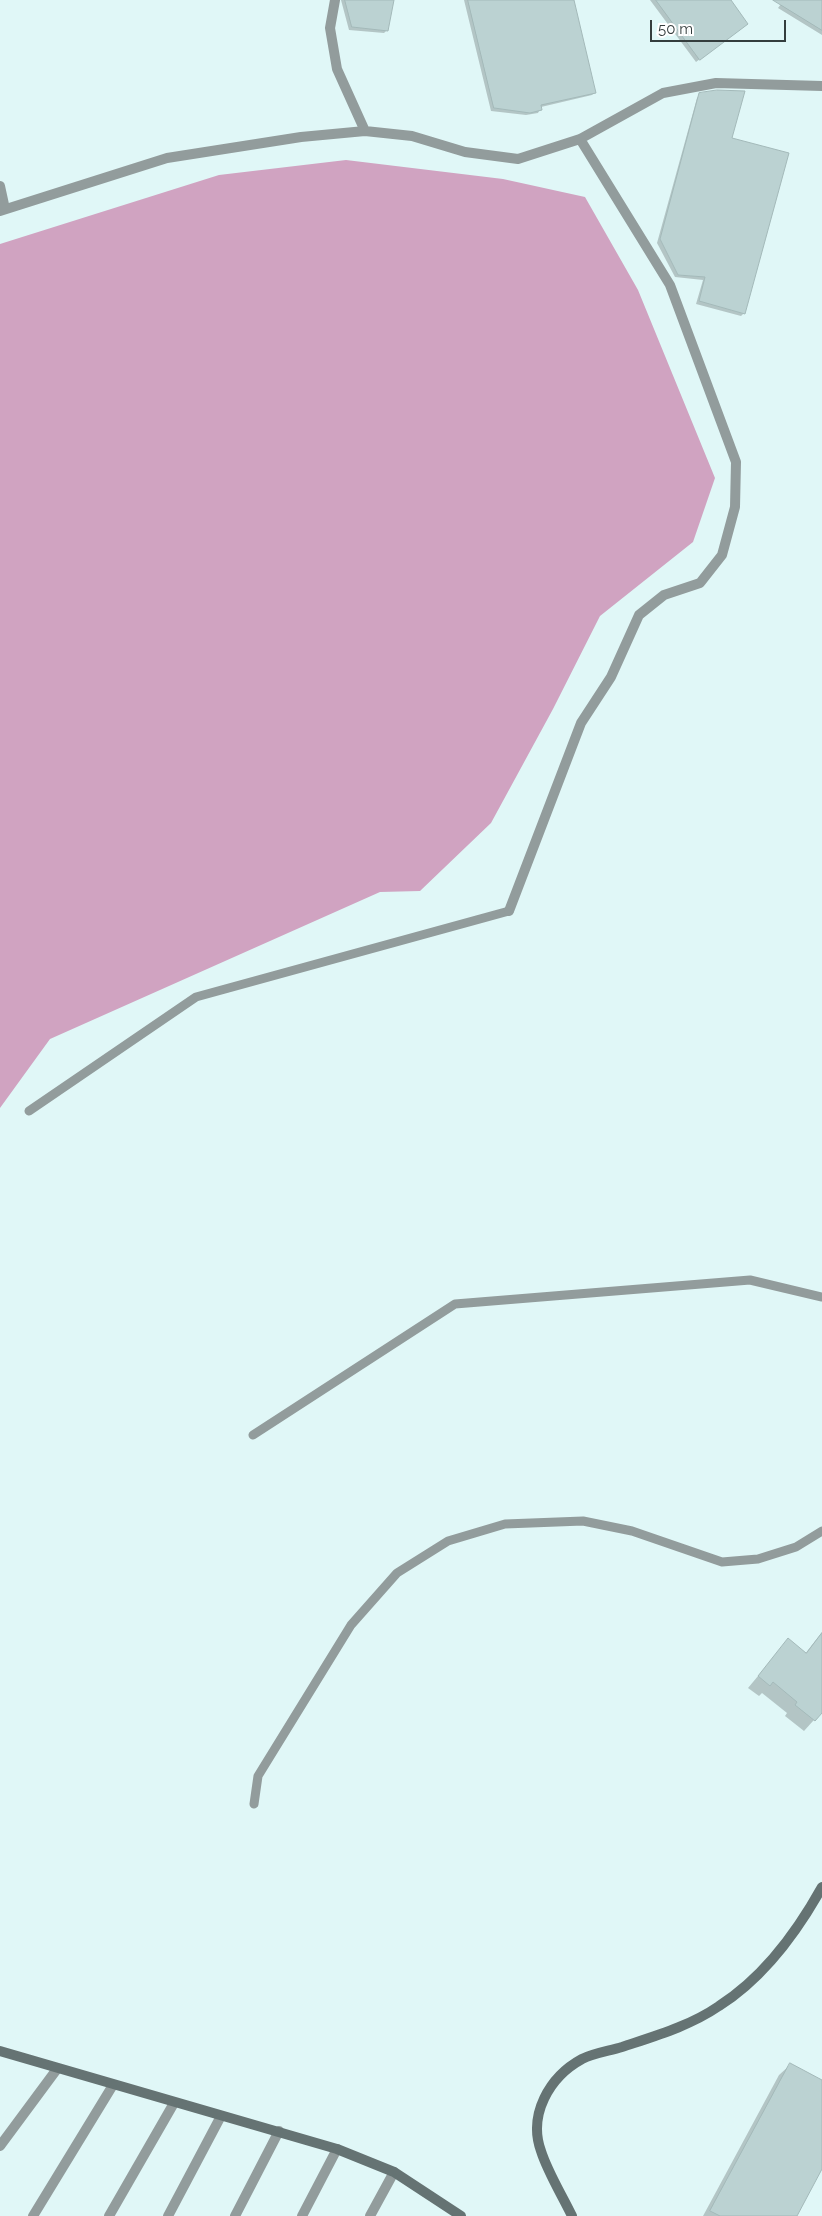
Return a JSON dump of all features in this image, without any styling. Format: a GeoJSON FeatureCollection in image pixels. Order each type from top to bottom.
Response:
{"type":"FeatureCollection","features":[{"type":"Feature","properties":{"kind":"main road"},"geometry":{"type":"LineString","coordinates":[[572,2216],[540,2150],[536,2123],[543,2098],[559,2076],[582,2059],[666,2033],[719,2006],[768,1964],[806,1916],[822,1887]]}},
{"type":"Feature","properties":{"kind":"main road"},"geometry":{"type":"LineString","coordinates":[[0,2050],[113,2086],[279,2131],[337,2150],[394,2172],[461,2216]]}},
{"type":"Feature","properties":{"kind":"street"},"geometry":{"type":"LineString","coordinates":[[335,0],[330,28],[338,69],[365,131]]}},
{"type":"Feature","properties":{"kind":"street"},"geometry":{"type":"LineString","coordinates":[[0,186],[2,210],[167,158],[301,137],[365,131],[412,136],[464,152],[518,159],[580,139],[663,93],[716,84],[822,86]]}},
{"type":"Feature","properties":{"kind":"street"},"geometry":{"type":"LineString","coordinates":[[509,911],[581,723],[612,677],[639,615],[664,595],[700,583],[722,555],[735,508],[736,462],[670,285],[580,139]]}},
{"type":"Feature","properties":{"kind":"street"},"geometry":{"type":"LineString","coordinates":[[0,2146],[57,2068]]}},
{"type":"Feature","properties":{"kind":"street"},"geometry":{"type":"LineString","coordinates":[[33,2216],[113,2086]]}},
{"type":"Feature","properties":{"kind":"street"},"geometry":{"type":"LineString","coordinates":[[109,2216],[174,2102]]}},
{"type":"Feature","properties":{"kind":"street"},"geometry":{"type":"LineString","coordinates":[[168,2216],[221,2116]]}},
{"type":"Feature","properties":{"kind":"street"},"geometry":{"type":"LineString","coordinates":[[235,2216],[279,2131]]}},
{"type":"Feature","properties":{"kind":"street"},"geometry":{"type":"LineString","coordinates":[[302,2216],[337,2150]]}},
{"type":"Feature","properties":{"kind":"street"},"geometry":{"type":"LineString","coordinates":[[370,2216],[394,2172]]}},
{"type":"Feature","properties":{"kind":"lane"},"geometry":{"type":"LineString","coordinates":[[29,1111],[196,996],[509,911]]}},
{"type":"Feature","properties":{"kind":"lane"},"geometry":{"type":"LineString","coordinates":[[253,1435],[455,1304],[750,1280],[822,1297]]}},
{"type":"Feature","properties":{"kind":"lane"},"geometry":{"type":"LineString","coordinates":[[254,1804],[258,1776],[351,1624],[397,1573],[448,1541],[505,1524],[583,1521],[632,1531],[722,1562],[758,1559],[796,1547],[822,1531]]}},
{"type":"Feature","properties":{"kind":"shaded area"},"geometry":{"type":"Polygon","coordinates":[[[346,160],[503,179],[585,197],[638,290],[715,478],[693,542],[600,616],[553,709],[491,823],[420,891],[380,892],[50,1039],[0,1108],[0,244],[219,175],[346,160]]]}},
{"type":"Feature","properties":{"kind":"building"},"geometry":{"type":"Polygon","coordinates":[[[345,0],[394,0],[388,31],[352,27],[345,0]]]}},
{"type":"Feature","properties":{"kind":"building"},"geometry":{"type":"Polygon","coordinates":[[[468,0],[574,0],[596,93],[541,105],[542,110],[530,113],[494,108],[468,0]]]}},
{"type":"Feature","properties":{"kind":"building"},"geometry":{"type":"Polygon","coordinates":[[[656,0],[731,0],[748,24],[700,60],[656,0]]]}},
{"type":"Feature","properties":{"kind":"building"},"geometry":{"type":"Polygon","coordinates":[[[773,0],[822,0],[822,30],[773,0]]]}},
{"type":"Feature","properties":{"kind":"building"},"geometry":{"type":"Polygon","coordinates":[[[717,90],[745,91],[732,138],[789,153],[745,314],[699,301],[705,277],[678,275],[660,239],[699,93],[717,90]]]}},
{"type":"Feature","properties":{"kind":"building"},"geometry":{"type":"Polygon","coordinates":[[[822,1633],[822,1713],[815,1721],[795,1705],[797,1702],[773,1682],[770,1686],[758,1676],[788,1638],[806,1653],[822,1633]]]}},
{"type":"Feature","properties":{"kind":"building"},"geometry":{"type":"Polygon","coordinates":[[[790,2063],[822,2080],[822,2169],[797,2216],[720,2216],[710,2211],[790,2063]]]}}]}
